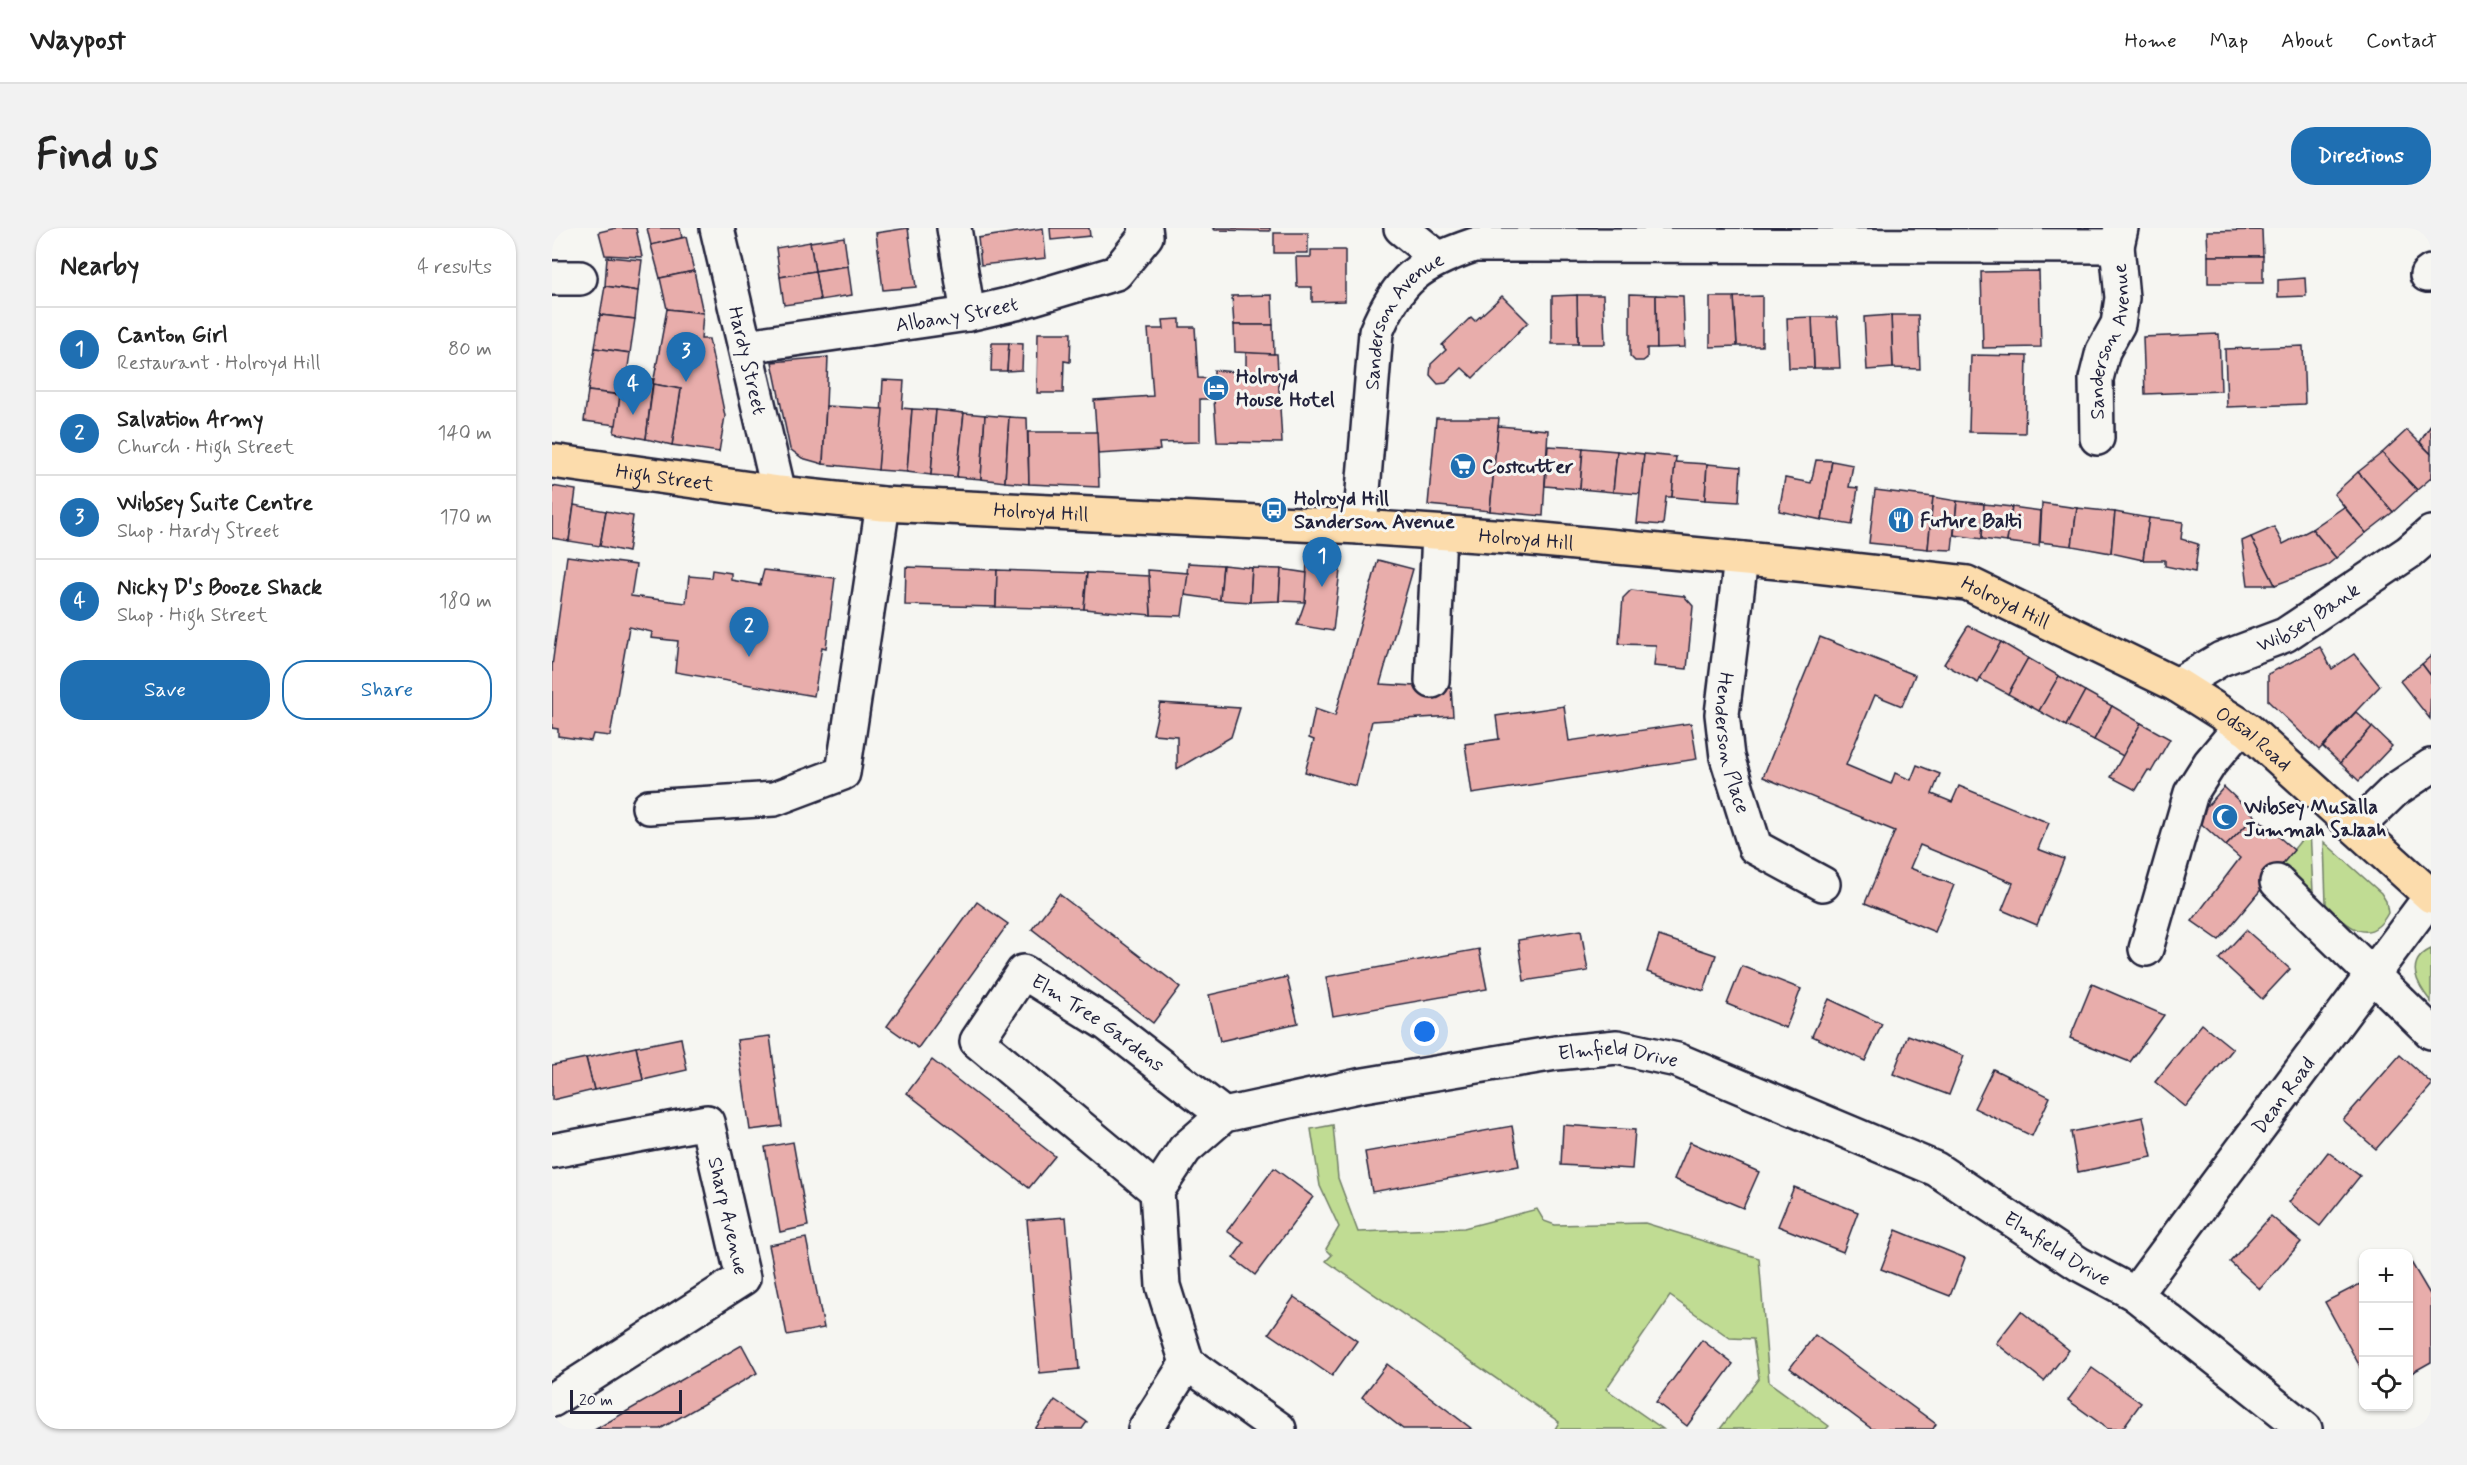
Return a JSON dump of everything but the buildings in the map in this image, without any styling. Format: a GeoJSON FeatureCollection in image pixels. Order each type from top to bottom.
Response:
{"type":"FeatureCollection","features":[{"type":"Feature","properties":{"kind":"main road","name":"High Street"},"geometry":{"type":"LineString","coordinates":[[552,461],[779,493]]}},
{"type":"Feature","properties":{"kind":"main road","name":"Holroyd Hill"},"geometry":{"type":"LineString","coordinates":[[779,493],[883,504],[1360,527],[1521,538],[1967,583],[2176,685]]}},
{"type":"Feature","properties":{"kind":"main road","name":"Odsal Road"},"geometry":{"type":"LineString","coordinates":[[2176,685],[2241,726],[2357,827],[2431,896]]}},
{"type":"Feature","properties":{"kind":"street","name":"Hardy Street"},"geometry":{"type":"LineString","coordinates":[[717,228],[779,493]]}},
{"type":"Feature","properties":{"kind":"street"},"geometry":{"type":"LineString","coordinates":[[954,228],[968,314]]}},
{"type":"Feature","properties":{"kind":"street"},"geometry":{"type":"LineString","coordinates":[[1401,228],[1437,258]]}},
{"type":"Feature","properties":{"kind":"street","name":"Albany Street"},"geometry":{"type":"LineString","coordinates":[[746,346],[968,314],[1116,273],[1145,232]]}},
{"type":"Feature","properties":{"kind":"street","name":"Sanderson Avenue"},"geometry":{"type":"LineString","coordinates":[[1360,527],[1376,332],[1387,305],[1405,282],[1437,258],[1474,245],[1796,236],[2119,237],[2122,298],[2118,324],[2103,351],[2096,379],[2097,438]]}},
{"type":"Feature","properties":{"kind":"street"},"geometry":{"type":"LineString","coordinates":[[649,807],[774,799],[843,773],[883,504]]}},
{"type":"Feature","properties":{"kind":"street","name":"Wibsey Bank"},"geometry":{"type":"LineString","coordinates":[[2176,685],[2221,659],[2285,635],[2409,552],[2431,533]]}},
{"type":"Feature","properties":{"kind":"street"},"geometry":{"type":"LineString","coordinates":[[1432,681],[1439,534]]}},
{"type":"Feature","properties":{"kind":"street","name":"Henderson Place"},"geometry":{"type":"LineString","coordinates":[[1741,559],[1722,714],[1727,757],[1755,847],[1823,884]]}},
{"type":"Feature","properties":{"kind":"street"},"geometry":{"type":"LineString","coordinates":[[2146,949],[2191,793],[2210,763],[2241,726]]}},
{"type":"Feature","properties":{"kind":"street"},"geometry":{"type":"LineString","coordinates":[[2357,827],[2395,790],[2431,766]]}},
{"type":"Feature","properties":{"kind":"street"},"geometry":{"type":"LineString","coordinates":[[2277,882],[2321,922],[2371,975],[2431,1032]]}},
{"type":"Feature","properties":{"kind":"street","name":"Dean Road"},"geometry":{"type":"LineString","coordinates":[[2135,1294],[2431,896]]}},
{"type":"Feature","properties":{"kind":"street","name":"Elm Tree Gardens"},"geometry":{"type":"LineString","coordinates":[[1157,1191],[977,1041],[1023,972],[1107,1024],[1224,1115]]}},
{"type":"Feature","properties":{"kind":"street","name":"Elmfield Drive"},"geometry":{"type":"LineString","coordinates":[[1157,1191],[1185,1149],[1224,1115],[1381,1082],[1556,1053],[1617,1047],[1677,1060],[1936,1169],[2079,1263],[2135,1294],[2305,1429]]}},
{"type":"Feature","properties":{"kind":"street","name":"Sharp Avenue"},"geometry":{"type":"LineString","coordinates":[[552,1151],[707,1122],[743,1278],[552,1400]]}},
{"type":"Feature","properties":{"kind":"street"},"geometry":{"type":"LineString","coordinates":[[1157,1191],[1163,1286],[1187,1363],[1279,1429]]}},
{"type":"Feature","properties":{"kind":"street"},"geometry":{"type":"LineString","coordinates":[[1145,1429],[1187,1363]]}},
{"type":"Feature","properties":{"kind":"green space"},"geometry":{"type":"Polygon","coordinates":[[[2310,829],[2313,892],[2282,864],[2310,829]]]}},
{"type":"Feature","properties":{"kind":"green space"},"geometry":{"type":"Polygon","coordinates":[[[2324,842],[2381,893],[2386,901],[2388,913],[2372,930],[2364,931],[2348,925],[2326,904],[2324,842]]]}},
{"type":"Feature","properties":{"kind":"green space"},"geometry":{"type":"Polygon","coordinates":[[[2431,949],[2431,1002],[2421,988],[2415,967],[2423,954],[2431,949]]]}},
{"type":"Feature","properties":{"kind":"green space"},"geometry":{"type":"Polygon","coordinates":[[[1333,1125],[1338,1178],[1358,1232],[1464,1228],[1537,1209],[1544,1221],[1555,1225],[1645,1223],[1759,1258],[1769,1382],[1829,1426],[1826,1429],[1720,1429],[1759,1378],[1753,1339],[1730,1338],[1670,1296],[1606,1389],[1663,1429],[1555,1429],[1559,1422],[1326,1261],[1332,1255],[1326,1249],[1339,1227],[1320,1186],[1311,1129],[1333,1125]]]}},
{"type":"Feature","properties":{"kind":"place","name":"Wibsey Suite Centre"},"geometry":{"type":"Point","coordinates":[686,382]}},
{"type":"Feature","properties":{"kind":"place","name":"Holroyd House Hotel"},"geometry":{"type":"Point","coordinates":[1216,388]}},
{"type":"Feature","properties":{"kind":"place","name":"Nicky D's Booze Shack"},"geometry":{"type":"Point","coordinates":[633,415]}},
{"type":"Feature","properties":{"kind":"place","name":"Costcutter"},"geometry":{"type":"Point","coordinates":[1463,466]}},
{"type":"Feature","properties":{"kind":"place","name":"Holroyd Hill Sanderson Avenue"},"geometry":{"type":"Point","coordinates":[1274,510]}},
{"type":"Feature","properties":{"kind":"place","name":"Future Balti"},"geometry":{"type":"Point","coordinates":[1901,520]}},
{"type":"Feature","properties":{"kind":"place","name":"Canton Girl"},"geometry":{"type":"Point","coordinates":[1322,587]}},
{"type":"Feature","properties":{"kind":"place","name":"Salvation Army"},"geometry":{"type":"Point","coordinates":[749,657]}},
{"type":"Feature","properties":{"kind":"place","name":"Wibsey Musalla Jummah Salaah"},"geometry":{"type":"Point","coordinates":[2225,817]}}]}
